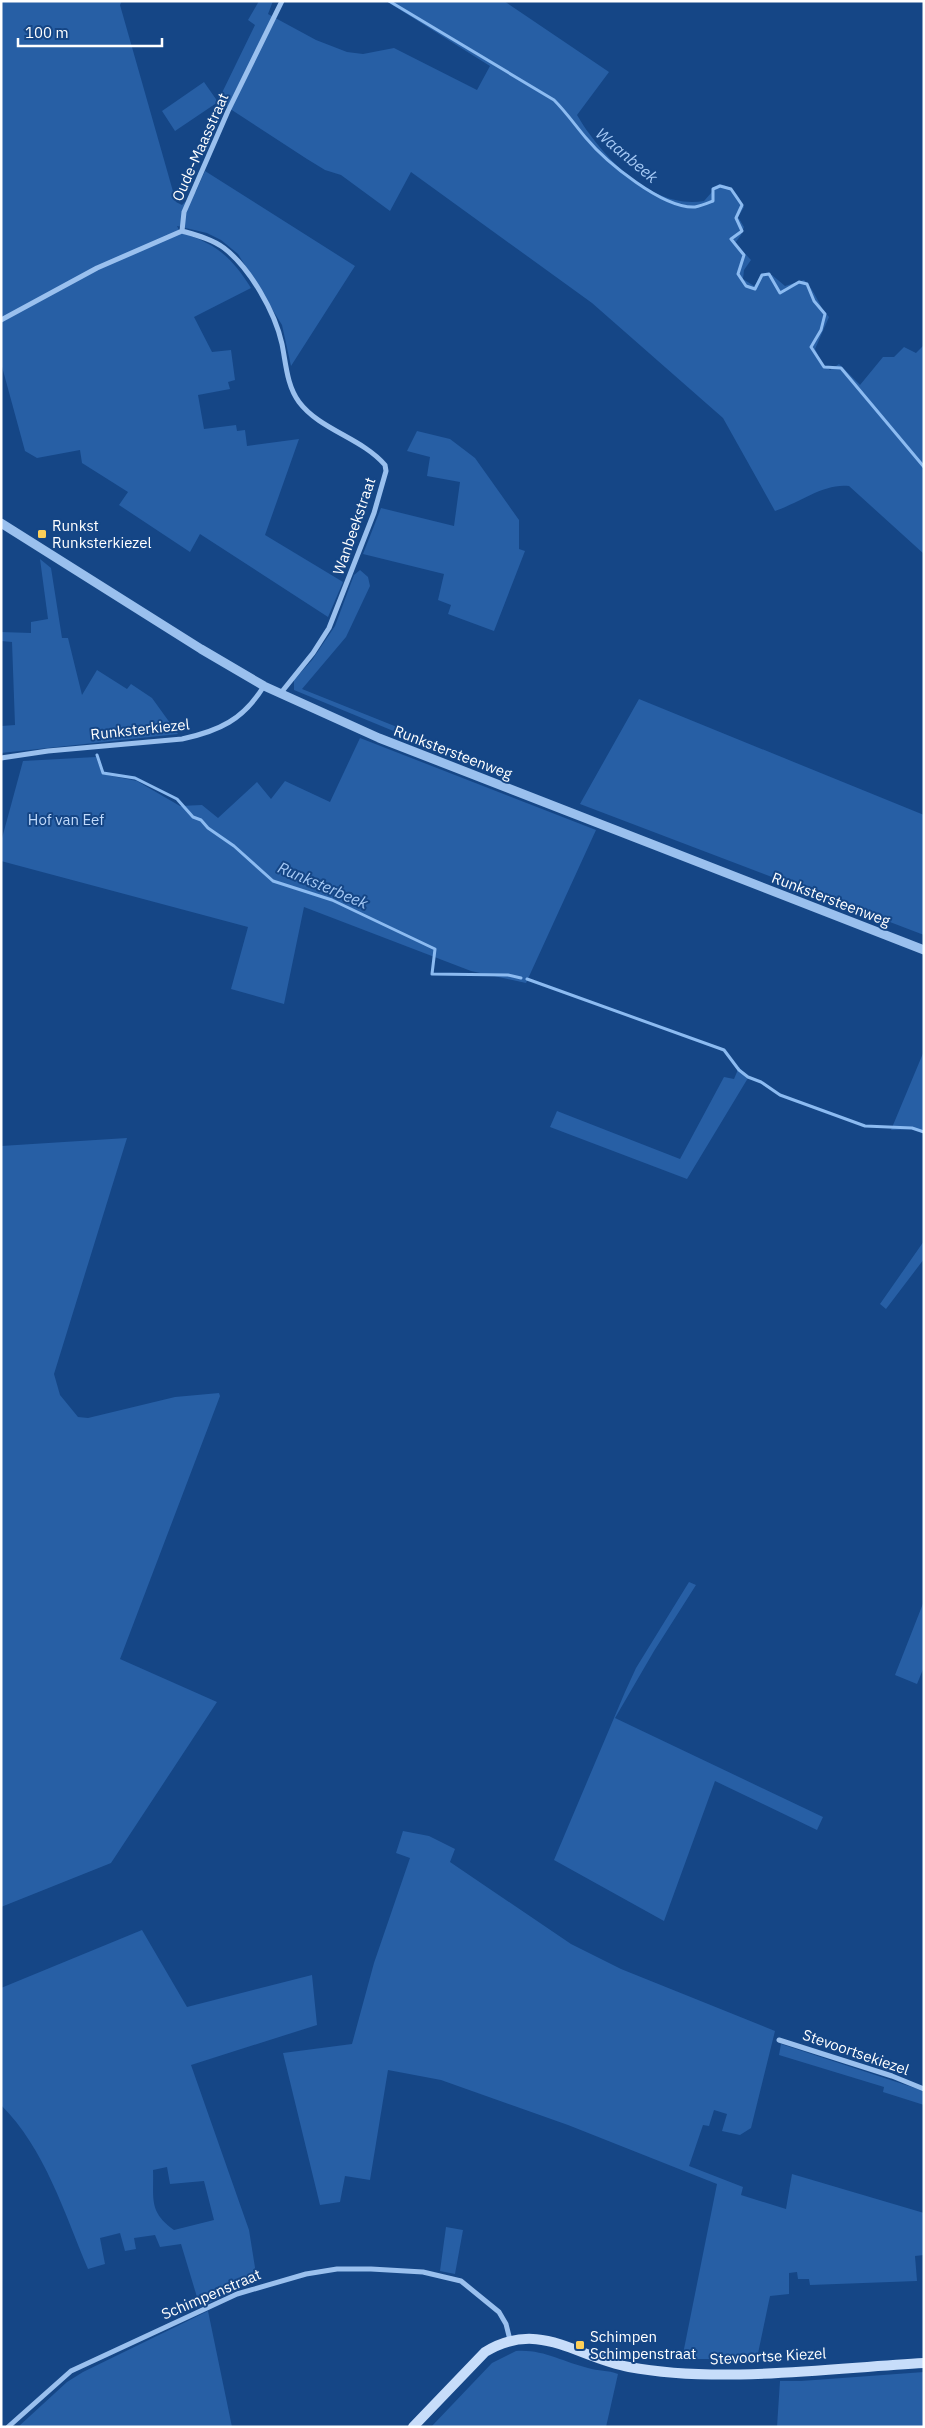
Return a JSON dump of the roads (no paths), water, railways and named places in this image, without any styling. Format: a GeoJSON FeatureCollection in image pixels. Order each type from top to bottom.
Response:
{"type":"FeatureCollection","features":[{"type":"Feature","properties":{"kind":"main road","name":"Stevoortse Kiezel"},"geometry":{"type":"LineString","coordinates":[[413,2427],[485,2352],[510,2340],[538,2337],[626,2366],[673,2374],[731,2374],[924,2362]]}},
{"type":"Feature","properties":{"kind":"street","name":"Oude-Maasstraat"},"geometry":{"type":"LineString","coordinates":[[182,231],[184,212],[200,175],[267,28],[282,1]]}},
{"type":"Feature","properties":{"kind":"street"},"geometry":{"type":"LineString","coordinates":[[1,320],[97,268],[182,231]]}},
{"type":"Feature","properties":{"kind":"street","name":"Wanbeekstraat"},"geometry":{"type":"LineString","coordinates":[[182,231],[201,236],[223,247],[248,275],[277,322],[291,390],[300,404],[318,419],[366,449],[385,465],[386,471],[374,513],[329,628],[313,653],[280,694]]}},
{"type":"Feature","properties":{"kind":"street","name":"Runkstersteenweg"},"geometry":{"type":"LineString","coordinates":[[1,523],[201,649],[280,694],[379,738],[924,950]]}},
{"type":"Feature","properties":{"kind":"street","name":"Runksterkiezel"},"geometry":{"type":"LineString","coordinates":[[1,758],[48,751],[174,740],[204,734],[222,727],[241,714],[253,704],[264,686]]}},
{"type":"Feature","properties":{"kind":"street","name":"Stevoortsekiezel"},"geometry":{"type":"LineString","coordinates":[[779,2040],[883,2073],[924,2089]]}},
{"type":"Feature","properties":{"kind":"street","name":"Schimpenstraat"},"geometry":{"type":"LineString","coordinates":[[8,2427],[71,2371],[237,2294],[306,2274],[337,2269],[371,2269],[423,2272],[461,2281],[499,2312],[506,2324],[510,2340]]}},
{"type":"Feature","properties":{"kind":"waterway","name":"Waanbeek"},"geometry":{"type":"LineString","coordinates":[[389,1],[554,100],[595,148],[621,171],[652,192],[682,206],[695,207],[713,201],[713,189],[720,186],[731,189],[742,205],[736,218],[742,231],[731,239],[744,255],[738,274],[746,286],[755,289],[762,275],[769,274],[780,293],[799,282],[807,284],[814,301],[825,314],[821,330],[811,347],[824,367],[841,368],[924,467]]}},
{"type":"Feature","properties":{"kind":"waterway","name":"Runksterbeek"},"geometry":{"type":"LineString","coordinates":[[97,755],[103,773],[135,778],[177,799],[193,817],[201,820],[208,828],[234,846],[273,881],[332,900],[435,949],[432,974],[508,975],[521,978]]}},
{"type":"Feature","properties":{"kind":"waterway","name":"Runksterbeek"},"geometry":{"type":"LineString","coordinates":[[527,979],[724,1050],[739,1070],[780,1095],[865,1126],[912,1128],[924,1132]]}},
{"type":"Feature","properties":{"kind":"place","name":"Runkst Runksterkiezel"},"geometry":{"type":"Point","coordinates":[42,534]}},
{"type":"Feature","properties":{"kind":"place","name":"Schimpen Schimpenstraat"},"geometry":{"type":"Point","coordinates":[580,2345]}},
{"type":"Feature","properties":{"kind":"park label","name":"Hof van Eef"},"geometry":{"type":"Point","coordinates":[66,819]}}]}
